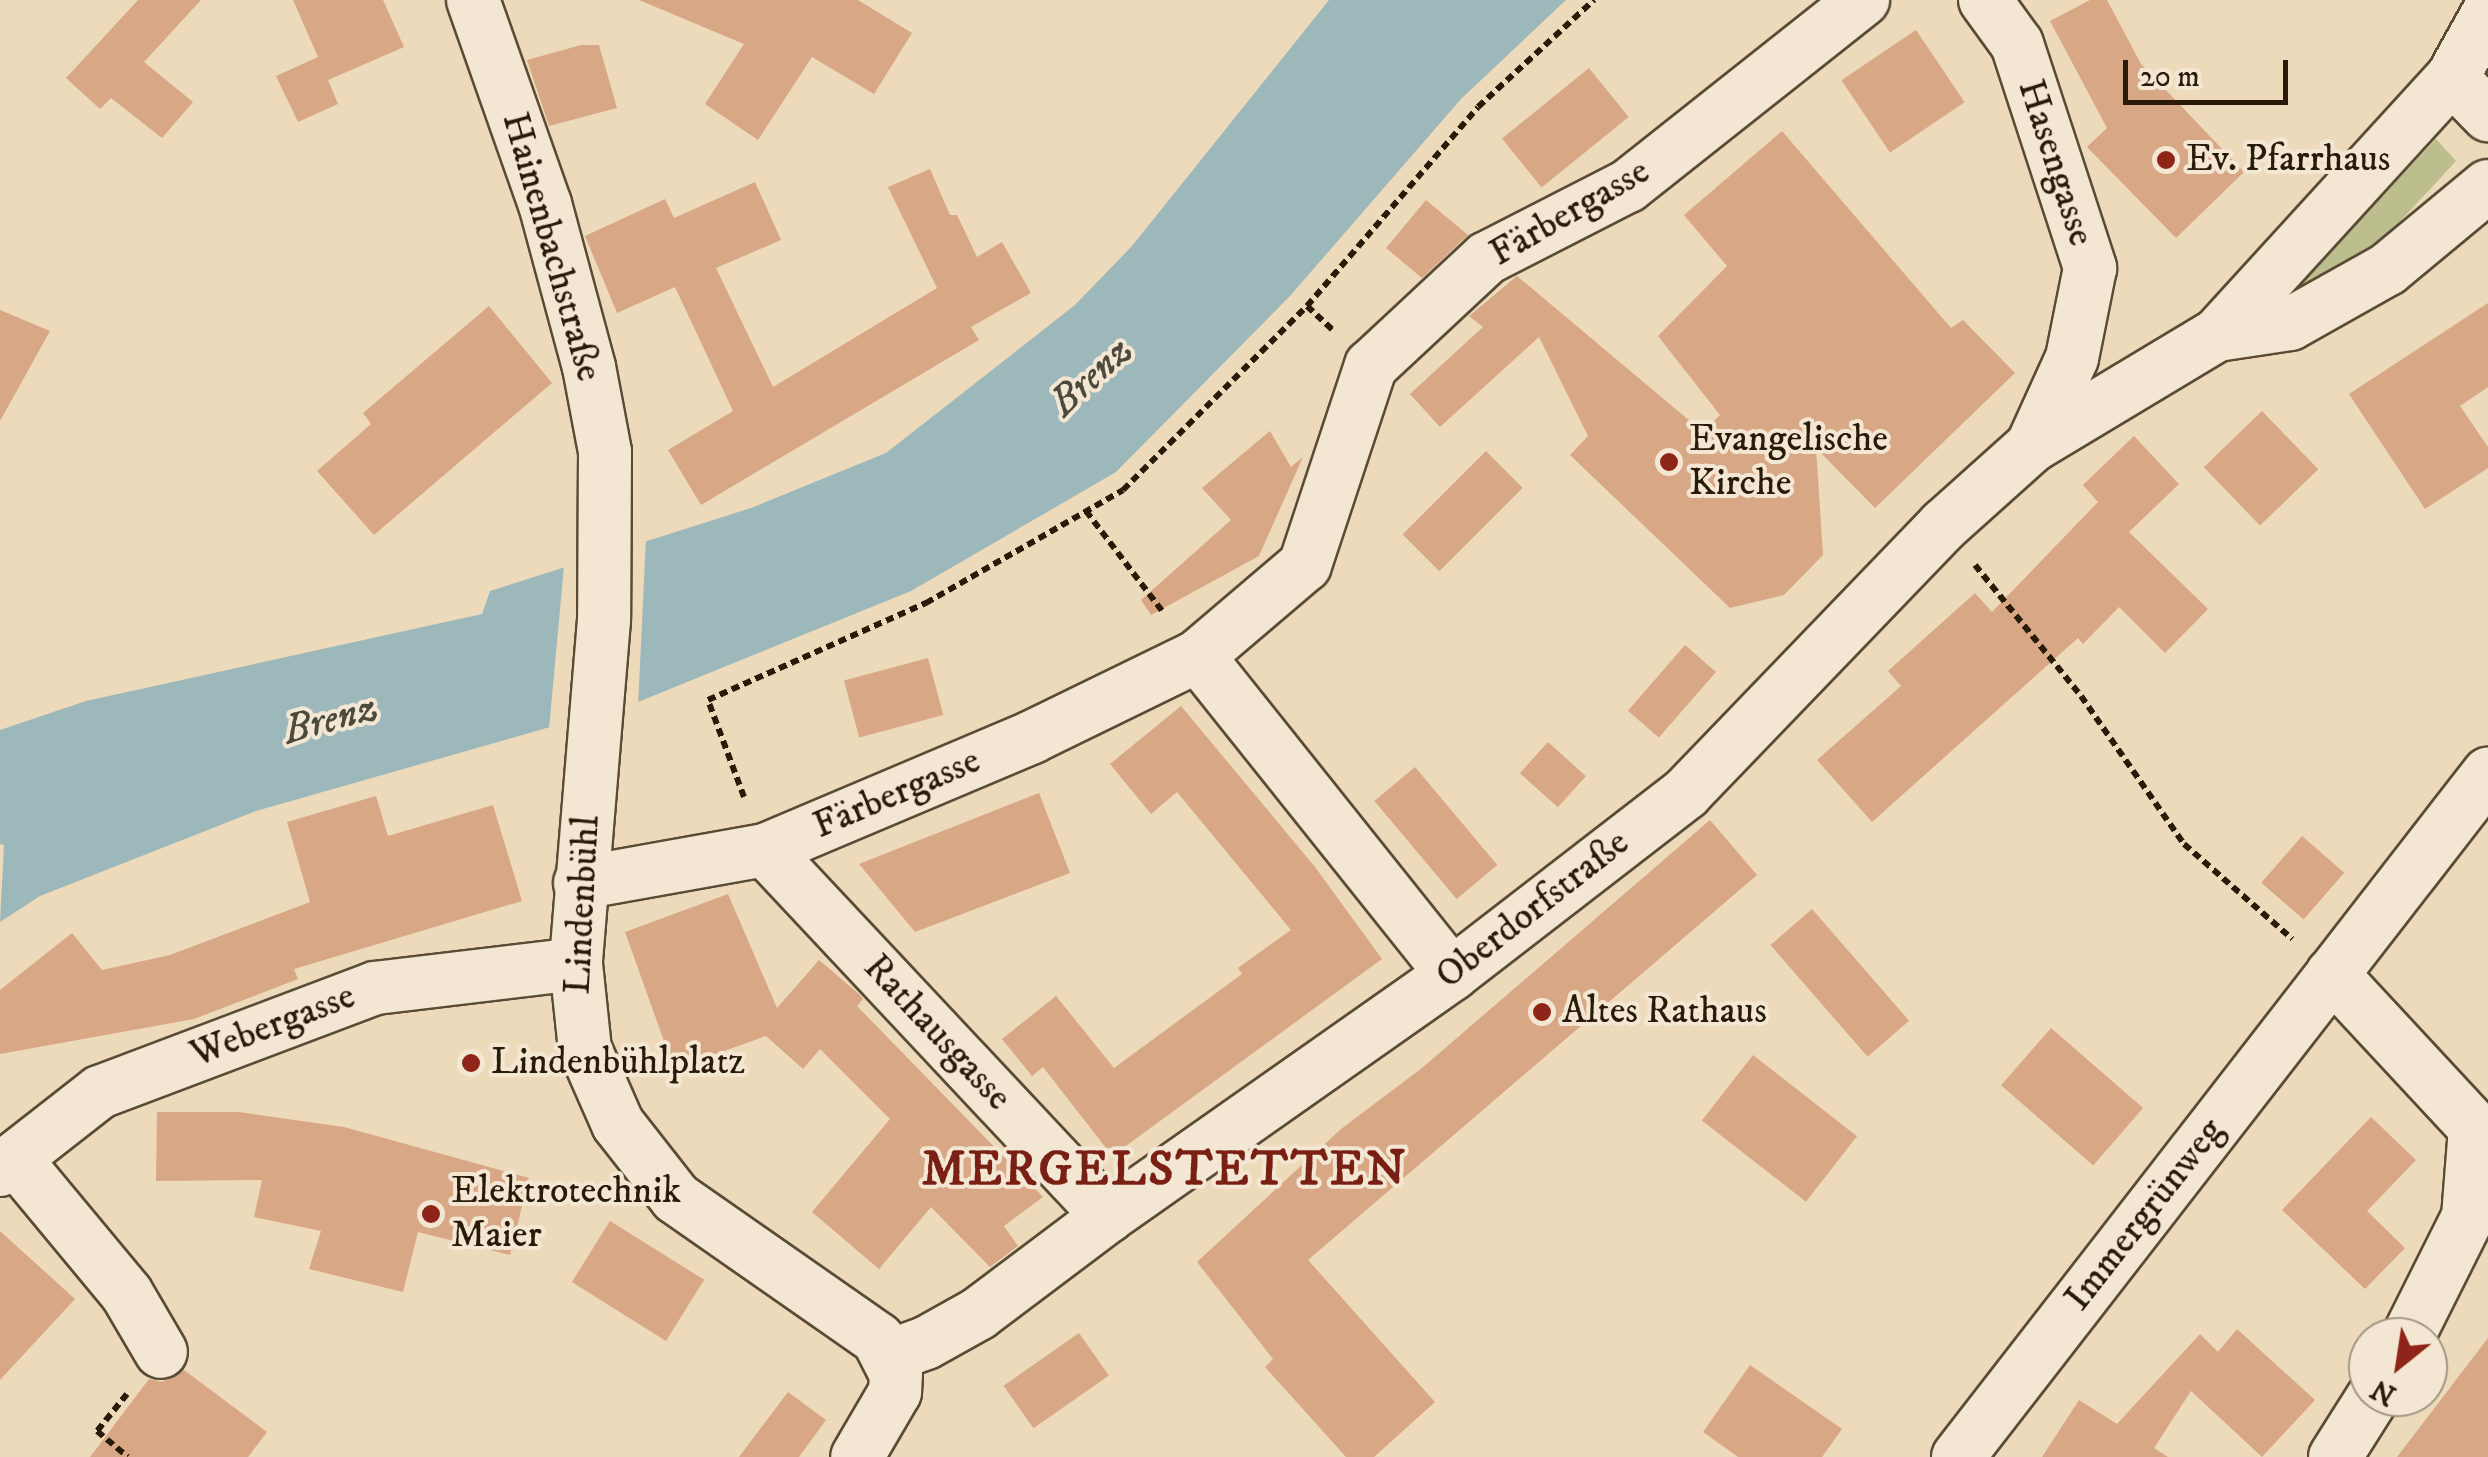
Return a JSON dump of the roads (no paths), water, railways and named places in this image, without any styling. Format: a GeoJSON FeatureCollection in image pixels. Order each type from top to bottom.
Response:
{"type":"FeatureCollection","features":[{"type":"Feature","properties":{"kind":"street","name":"Hainenbachstraße"},"geometry":{"type":"LineString","coordinates":[[473,0],[545,204],[584,349],[605,452],[607,498]]}},
{"type":"Feature","properties":{"kind":"street","name":"Färbergasse"},"geometry":{"type":"LineString","coordinates":[[580,883],[765,850],[1032,737],[1198,656],[1305,565],[1372,366],[1486,258],[1628,186],[1863,0]]}},
{"type":"Feature","properties":{"kind":"street","name":"Hasengasse"},"geometry":{"type":"LineString","coordinates":[[1985,0],[2017,44],[2090,268],[2072,358],[2032,446]]}},
{"type":"Feature","properties":{"kind":"street"},"geometry":{"type":"LineString","coordinates":[[2216,336],[2452,78],[2488,13]]}},
{"type":"Feature","properties":{"kind":"street"},"geometry":{"type":"LineString","coordinates":[[2452,78],[2488,115]]}},
{"type":"Feature","properties":{"kind":"street"},"geometry":{"type":"LineString","coordinates":[[2216,336],[2290,324],[2388,269],[2488,186]]}},
{"type":"Feature","properties":{"kind":"street","name":"Oberdorfstraße"},"geometry":{"type":"LineString","coordinates":[[890,1356],[926,1343],[978,1314],[1108,1216],[1452,974],[1686,792],[1944,525],[2032,446],[2216,336]]}},
{"type":"Feature","properties":{"kind":"street","name":"Lindenbühl"},"geometry":{"type":"LineString","coordinates":[[607,498],[604,620],[576,964],[578,1009],[598,1088],[648,1166],[701,1218],[878,1339],[890,1356]]}},
{"type":"Feature","properties":{"kind":"street"},"geometry":{"type":"LineString","coordinates":[[1198,656],[1452,974]]}},
{"type":"Feature","properties":{"kind":"street","name":"Immergrünweg"},"geometry":{"type":"LineString","coordinates":[[1958,1457],[2313,957],[2488,774]]}},
{"type":"Feature","properties":{"kind":"street","name":"Rathausgasse"},"geometry":{"type":"LineString","coordinates":[[765,850],[1108,1216]]}},
{"type":"Feature","properties":{"kind":"street"},"geometry":{"type":"LineString","coordinates":[[2313,957],[2481,1130],[2468,1217],[2418,1317]]}},
{"type":"Feature","properties":{"kind":"street","name":"Webergasse"},"geometry":{"type":"LineString","coordinates":[[7,1164],[100,1092],[374,988],[576,964]]}},
{"type":"Feature","properties":{"kind":"street"},"geometry":{"type":"LineString","coordinates":[[7,1164],[127,1294],[161,1352]]}},
{"type":"Feature","properties":{"kind":"street"},"geometry":{"type":"LineString","coordinates":[[857,1457],[895,1392],[896,1374],[890,1356]]}},
{"type":"Feature","properties":{"kind":"street"},"geometry":{"type":"LineString","coordinates":[[2335,1457],[2360,1417]]}},
{"type":"Feature","properties":{"kind":"water","name":"Brenz"},"geometry":{"type":"Polygon","coordinates":[[[1329,0],[1566,0],[1461,99],[1290,296],[1116,472],[911,591],[638,702],[256,811],[40,896],[0,922],[4,845],[0,844],[0,730],[86,701],[482,614],[490,591],[751,508],[886,453],[1075,305],[1132,246],[1329,0]]]}},
{"type":"Feature","properties":{"kind":"place","name":"Ev. Pfarrhaus"},"geometry":{"type":"Point","coordinates":[2166,160]}},
{"type":"Feature","properties":{"kind":"place","name":"Evangelische Kirche"},"geometry":{"type":"Point","coordinates":[1669,462]}},
{"type":"Feature","properties":{"kind":"place","name":"Altes Rathaus"},"geometry":{"type":"Point","coordinates":[1542,1012]}},
{"type":"Feature","properties":{"kind":"place","name":"Lindenbühlplatz"},"geometry":{"type":"Point","coordinates":[471,1063]}},
{"type":"Feature","properties":{"kind":"place","name":"Elektrotechnik Maier"},"geometry":{"type":"Point","coordinates":[431,1214]}},
{"type":"Feature","properties":{"kind":"district","name":"MERGELSTETTEN"},"geometry":{"type":"Point","coordinates":[1165,1171]}}]}
